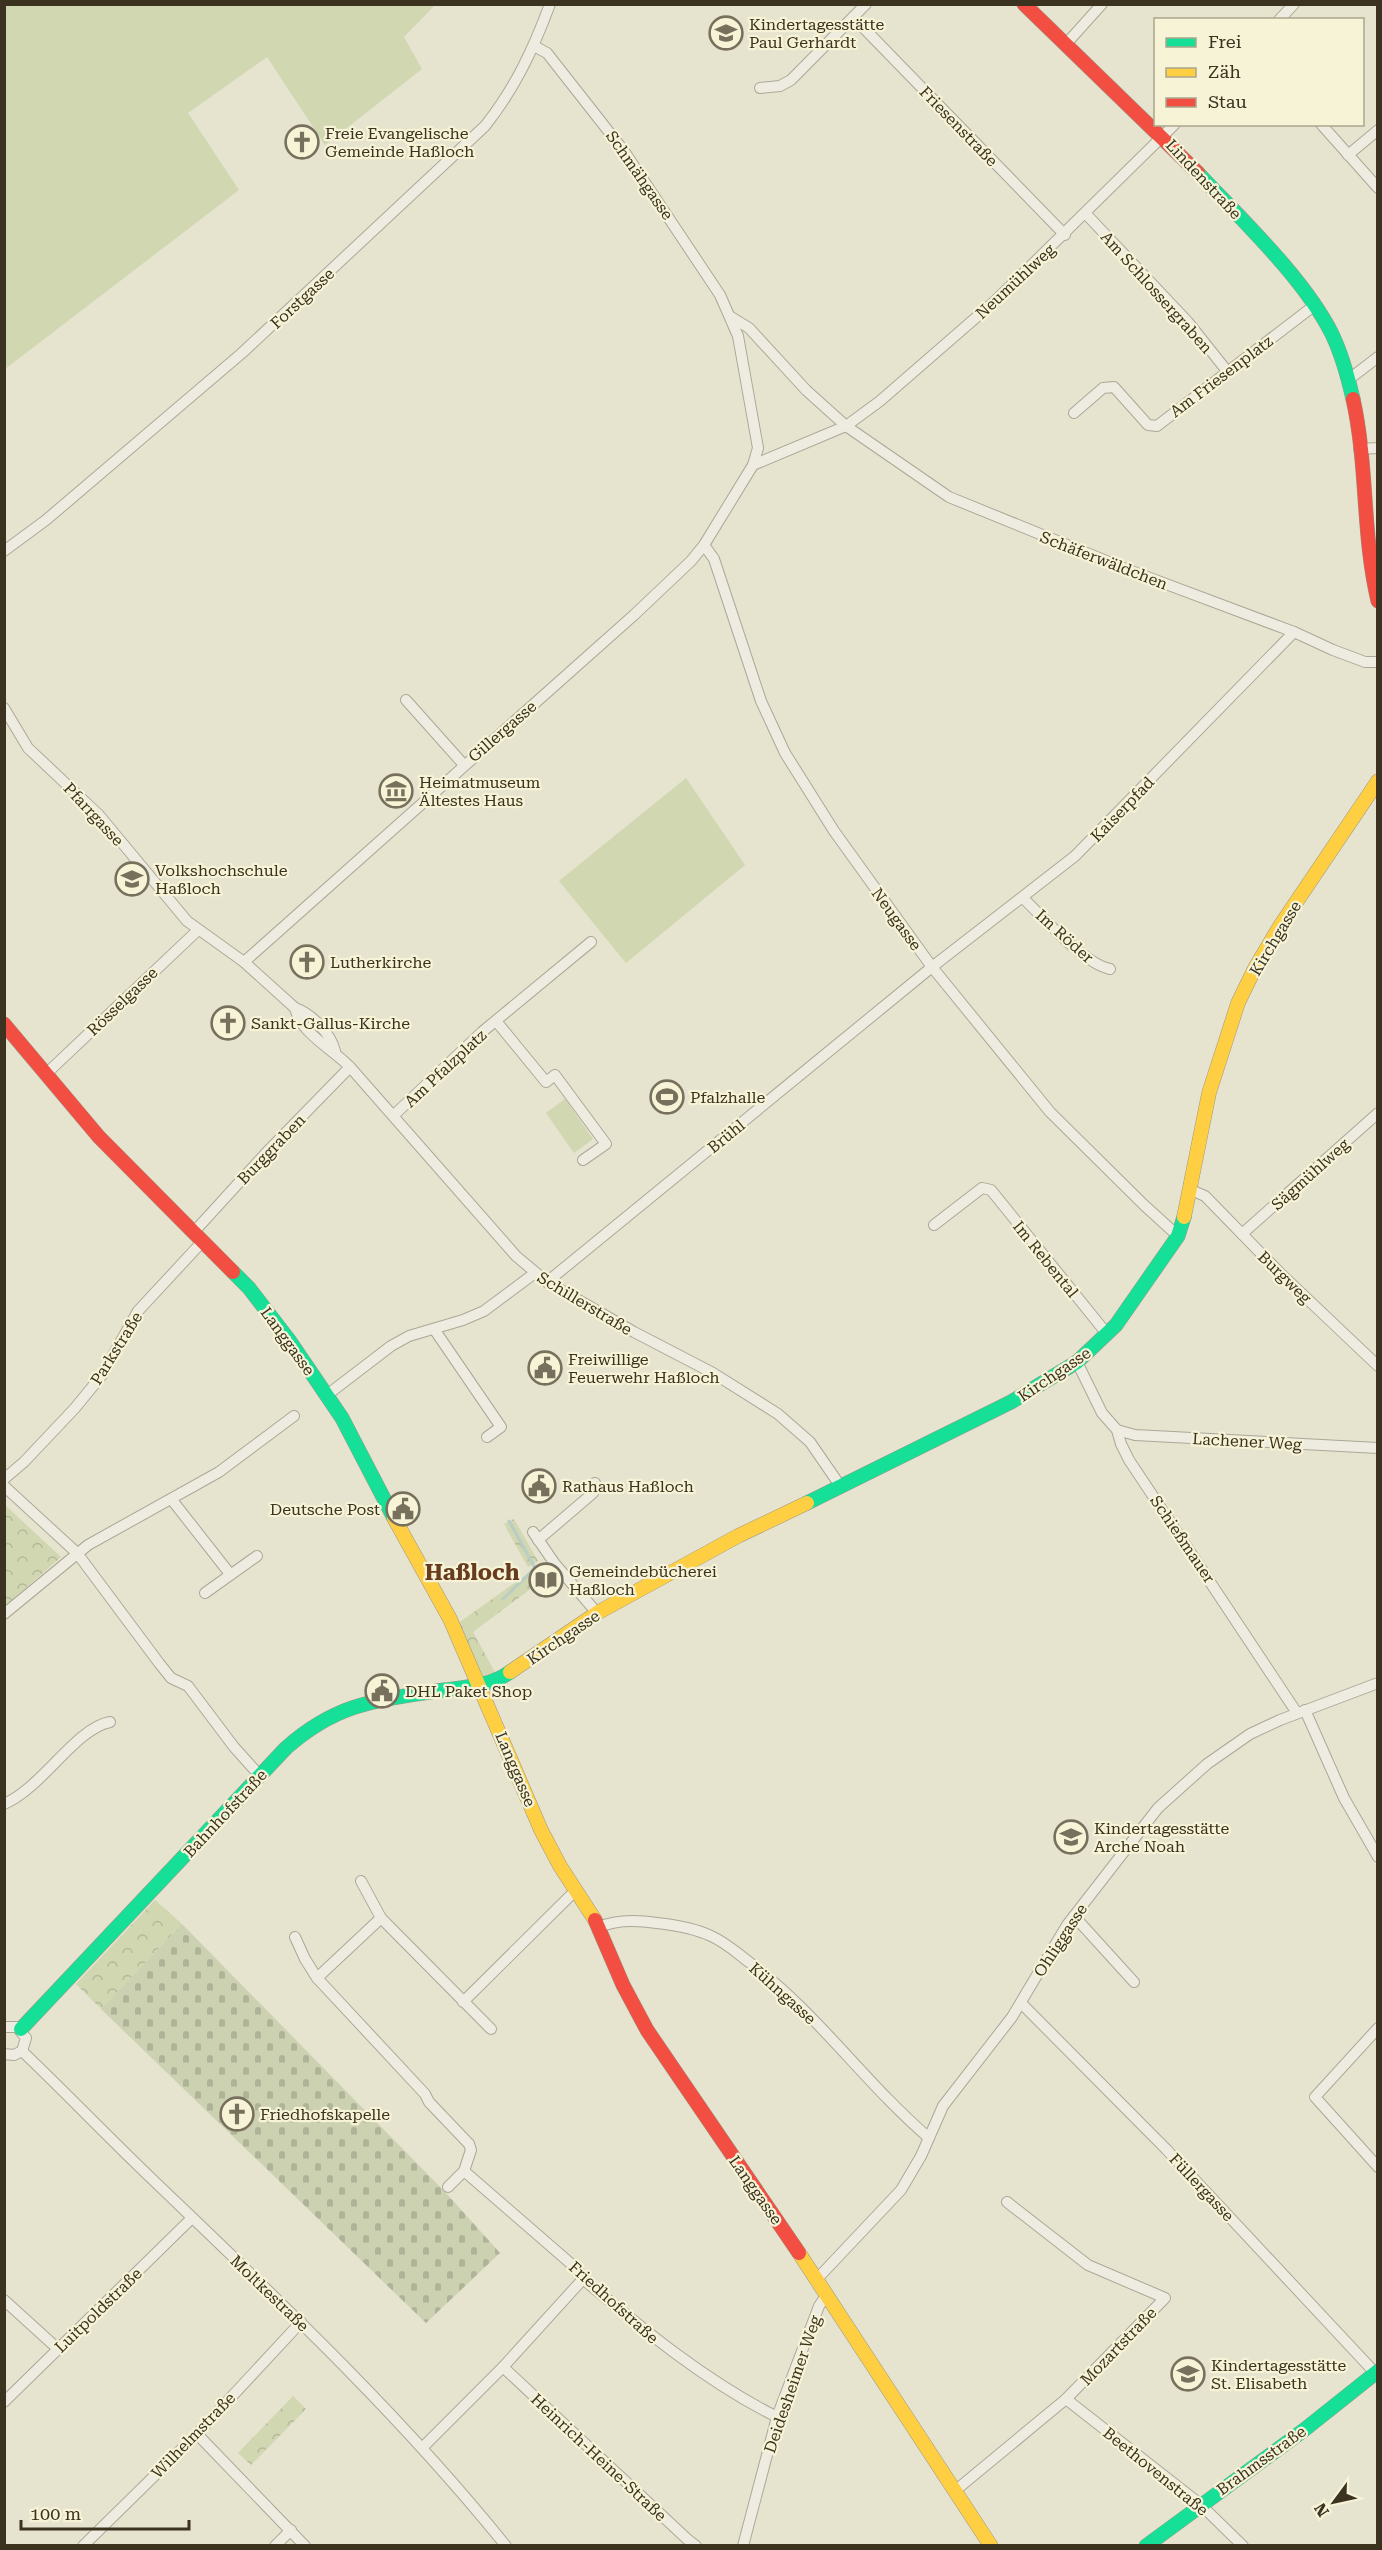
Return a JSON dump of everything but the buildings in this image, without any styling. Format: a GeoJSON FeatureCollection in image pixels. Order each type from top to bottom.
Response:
{"type":"FeatureCollection","features":[{"type":"Feature","properties":{"kind":"street","name":"Forstgasse"},"geometry":{"type":"LineString","coordinates":[[4,551],[46,520],[234,360],[485,126],[507,98],[534,46],[550,4]]}},
{"type":"Feature","properties":{"kind":"street"},"geometry":{"type":"LineString","coordinates":[[760,88],[780,86],[791,80],[866,4]]}},
{"type":"Feature","properties":{"kind":"street","name":"Lindenstraße"},"geometry":{"type":"LineString","coordinates":[[1024,4],[1164,136],[1292,275],[1316,305],[1335,341],[1348,380],[1359,449],[1372,576],[1377,601]]}},
{"type":"Feature","properties":{"kind":"street"},"geometry":{"type":"LineString","coordinates":[[1066,44],[1102,4]]}},
{"type":"Feature","properties":{"kind":"street"},"geometry":{"type":"LineString","coordinates":[[1281,18],[1294,4]]}},
{"type":"Feature","properties":{"kind":"street","name":"Friesenstraße"},"geometry":{"type":"LineString","coordinates":[[854,17],[1065,235]]}},
{"type":"Feature","properties":{"kind":"street","name":"Schmähgasse"},"geometry":{"type":"LineString","coordinates":[[534,46],[547,53],[624,151],[702,266],[731,317],[738,336],[758,448],[753,465],[704,545]]}},
{"type":"Feature","properties":{"kind":"street","name":"Neumühlweg"},"geometry":{"type":"LineString","coordinates":[[846,426],[880,401],[928,360],[1065,235],[1173,126]]}},
{"type":"Feature","properties":{"kind":"street"},"geometry":{"type":"LineString","coordinates":[[1323,126],[1377,188]]}},
{"type":"Feature","properties":{"kind":"street"},"geometry":{"type":"LineString","coordinates":[[1348,155],[1377,130]]}},
{"type":"Feature","properties":{"kind":"street","name":"Am Schlossergraben"},"geometry":{"type":"LineString","coordinates":[[1086,214],[1188,322],[1227,371]]}},
{"type":"Feature","properties":{"kind":"street","name":"Am Friesenplatz"},"geometry":{"type":"LineString","coordinates":[[1074,412],[1103,388],[1109,386],[1114,387],[1148,425],[1156,426],[1316,305]]}},
{"type":"Feature","properties":{"kind":"street","name":"Schmähgasse"},"geometry":{"type":"LineString","coordinates":[[731,317],[749,328],[806,390],[846,426]]}},
{"type":"Feature","properties":{"kind":"street"},"geometry":{"type":"LineString","coordinates":[[1348,380],[1377,357]]}},
{"type":"Feature","properties":{"kind":"street"},"geometry":{"type":"LineString","coordinates":[[753,465],[846,426]]}},
{"type":"Feature","properties":{"kind":"street","name":"Schäferwäldchen"},"geometry":{"type":"LineString","coordinates":[[846,426],[949,497],[1365,662],[1377,662]]}},
{"type":"Feature","properties":{"kind":"street"},"geometry":{"type":"LineString","coordinates":[[1359,449],[1377,448]]}},
{"type":"Feature","properties":{"kind":"street","name":"Gillergasse"},"geometry":{"type":"LineString","coordinates":[[244,962],[634,615],[691,561],[704,545]]}},
{"type":"Feature","properties":{"kind":"street","name":"Neugasse"},"geometry":{"type":"LineString","coordinates":[[704,545],[714,559],[761,700],[785,753],[834,831],[932,967],[1050,1112],[1178,1236]]}},
{"type":"Feature","properties":{"kind":"street","name":"Kaiserpfad"},"geometry":{"type":"LineString","coordinates":[[932,967],[1056,873],[1094,839],[1294,633]]}},
{"type":"Feature","properties":{"kind":"street"},"geometry":{"type":"LineString","coordinates":[[406,700],[464,765]]}},
{"type":"Feature","properties":{"kind":"street","name":"Pfarrgasse"},"geometry":{"type":"LineString","coordinates":[[4,708],[28,748],[99,815],[187,921],[244,962]]}},
{"type":"Feature","properties":{"kind":"street","name":"Kirchgasse"},"geometry":{"type":"LineString","coordinates":[[479,1685],[499,1680],[597,1613],[738,1536],[1011,1402],[1077,1362],[1107,1334],[1178,1236],[1191,1190],[1209,1093],[1238,1004],[1255,968],[1280,926],[1377,782]]}},
{"type":"Feature","properties":{"kind":"street","name":"Im Röder"},"geometry":{"type":"LineString","coordinates":[[1023,898],[1092,962],[1110,969]]}},
{"type":"Feature","properties":{"kind":"street","name":"Rösselgasse"},"geometry":{"type":"LineString","coordinates":[[47,1073],[198,930]]}},
{"type":"Feature","properties":{"kind":"street","name":"Am Pfalzplatz"},"geometry":{"type":"LineString","coordinates":[[394,1115],[496,1021],[591,942]]}},
{"type":"Feature","properties":{"kind":"street","name":"Schillerstraße"},"geometry":{"type":"LineString","coordinates":[[244,962],[295,1008],[297,1018],[325,1047],[335,1051],[350,1067],[516,1256],[535,1273],[634,1332],[713,1373],[778,1414],[810,1443],[841,1487]]}},
{"type":"Feature","properties":{"kind":"street","name":"Brühl"},"geometry":{"type":"LineString","coordinates":[[547,1282],[932,967]]}},
{"type":"Feature","properties":{"kind":"street","name":"Am Pfalzplatz"},"geometry":{"type":"LineString","coordinates":[[496,1021],[546,1082],[555,1075],[606,1144],[583,1160]]}},
{"type":"Feature","properties":{"kind":"street","name":"Langgasse"},"geometry":{"type":"LineString","coordinates":[[4,1024],[99,1137],[249,1288],[327,1395],[352,1435],[389,1509],[450,1619],[541,1830],[575,1891],[599,1928],[622,1985],[647,2030],[817,2278],[992,2546]]}},
{"type":"Feature","properties":{"kind":"street","name":"Burggraben"},"geometry":{"type":"LineString","coordinates":[[198,1237],[265,1154],[350,1067]]}},
{"type":"Feature","properties":{"kind":"street","name":"Sägmühlweg"},"geometry":{"type":"LineString","coordinates":[[1242,1234],[1377,1113]]}},
{"type":"Feature","properties":{"kind":"street","name":"Im Rebental"},"geometry":{"type":"LineString","coordinates":[[934,1225],[982,1188],[991,1190],[1107,1334]]}},
{"type":"Feature","properties":{"kind":"street","name":"Burgweg"},"geometry":{"type":"LineString","coordinates":[[1191,1190],[1205,1196],[1377,1366]]}},
{"type":"Feature","properties":{"kind":"street","name":"Parkstraße"},"geometry":{"type":"LineString","coordinates":[[4,1479],[24,1462],[75,1408],[102,1375],[138,1311],[198,1237]]}},
{"type":"Feature","properties":{"kind":"street"},"geometry":{"type":"LineString","coordinates":[[327,1395],[391,1346],[409,1336],[484,1311],[535,1273]]}},
{"type":"Feature","properties":{"kind":"street"},"geometry":{"type":"LineString","coordinates":[[434,1329],[501,1427],[487,1437]]}},
{"type":"Feature","properties":{"kind":"street","name":"Schießmauer"},"geometry":{"type":"LineString","coordinates":[[1077,1362],[1102,1413],[1117,1430],[1129,1460],[1301,1712],[1344,1798],[1377,1857]]}},
{"type":"Feature","properties":{"kind":"street"},"geometry":{"type":"LineString","coordinates":[[4,1614],[77,1553],[219,1472],[294,1416]]}},
{"type":"Feature","properties":{"kind":"street","name":"Lachener Weg"},"geometry":{"type":"LineString","coordinates":[[1117,1430],[1135,1435],[1377,1448]]}},
{"type":"Feature","properties":{"kind":"street"},"geometry":{"type":"LineString","coordinates":[[595,1483],[593,1492],[535,1536],[597,1613]]}},
{"type":"Feature","properties":{"kind":"street"},"geometry":{"type":"LineString","coordinates":[[4,1486],[77,1553],[171,1678],[188,1686],[234,1747],[260,1776]]}},
{"type":"Feature","properties":{"kind":"street"},"geometry":{"type":"LineString","coordinates":[[171,1500],[230,1574]]}},
{"type":"Feature","properties":{"kind":"street"},"geometry":{"type":"LineString","coordinates":[[205,1593],[257,1557]]}},
{"type":"Feature","properties":{"kind":"street","name":"Ohliggasse"},"geometry":{"type":"LineString","coordinates":[[817,2278],[890,2204],[910,2177],[944,2106],[1021,2003],[1074,1916],[1148,1820],[1173,1793],[1237,1742],[1301,1712],[1377,1683]]}},
{"type":"Feature","properties":{"kind":"street","name":"Bahnhofstraße"},"geometry":{"type":"LineString","coordinates":[[21,2029],[286,1748],[307,1729],[339,1711],[370,1701],[479,1685]]}},
{"type":"Feature","properties":{"kind":"street"},"geometry":{"type":"LineString","coordinates":[[4,1804],[23,1793],[94,1728],[110,1722]]}},
{"type":"Feature","properties":{"kind":"street"},"geometry":{"type":"LineString","coordinates":[[361,1881],[381,1918],[491,2029]]}},
{"type":"Feature","properties":{"kind":"street"},"geometry":{"type":"LineString","coordinates":[[463,2002],[575,1891]]}},
{"type":"Feature","properties":{"kind":"street"},"geometry":{"type":"LineString","coordinates":[[1074,1916],[1134,1982]]}},
{"type":"Feature","properties":{"kind":"street"},"geometry":{"type":"LineString","coordinates":[[317,1978],[381,1918]]}},
{"type":"Feature","properties":{"kind":"street","name":"Kühngasse"},"geometry":{"type":"LineString","coordinates":[[599,1928],[618,1922],[650,1922],[692,1929],[713,1937],[757,1968],[796,2001],[889,2103],[929,2138]]}},
{"type":"Feature","properties":{"kind":"street"},"geometry":{"type":"LineString","coordinates":[[296,1937],[304,1959],[317,1978],[469,2144],[471,2150],[464,2171],[448,2187]]}},
{"type":"Feature","properties":{"kind":"street","name":"Füllergasse"},"geometry":{"type":"LineString","coordinates":[[1021,2003],[1166,2150],[1377,2374]]}},
{"type":"Feature","properties":{"kind":"street"},"geometry":{"type":"LineString","coordinates":[[4,2026],[13,2025],[21,2029],[26,2038],[22,2051],[14,2055],[4,2054]]}},
{"type":"Feature","properties":{"kind":"street"},"geometry":{"type":"LineString","coordinates":[[1377,2028],[1316,2097],[1377,2167]]}},
{"type":"Feature","properties":{"kind":"street","name":"Moltkestraße"},"geometry":{"type":"LineString","coordinates":[[22,2051],[301,2322],[423,2447],[503,2541]]}},
{"type":"Feature","properties":{"kind":"street","name":"Friedhofstraße"},"geometry":{"type":"LineString","coordinates":[[464,2171],[577,2268],[583,2279],[681,2359],[736,2396],[777,2417]]}},
{"type":"Feature","properties":{"kind":"street","name":"Mozartstraße"},"geometry":{"type":"LineString","coordinates":[[956,2490],[1066,2399],[1165,2298],[1088,2265],[1007,2202]]}},
{"type":"Feature","properties":{"kind":"street","name":"Luitpoldstraße"},"geometry":{"type":"LineString","coordinates":[[4,2402],[192,2218]]}},
{"type":"Feature","properties":{"kind":"street"},"geometry":{"type":"LineString","coordinates":[[423,2447],[503,2367],[583,2279]]}},
{"type":"Feature","properties":{"kind":"street","name":"Deidesheimer Weg"},"geometry":{"type":"LineString","coordinates":[[743,2546],[777,2417],[819,2306],[827,2294]]}},
{"type":"Feature","properties":{"kind":"street"},"geometry":{"type":"LineString","coordinates":[[4,2300],[58,2349]]}},
{"type":"Feature","properties":{"kind":"street","name":"Wilhelmstraße"},"geometry":{"type":"LineString","coordinates":[[83,2546],[196,2434],[301,2322]]}},
{"type":"Feature","properties":{"kind":"street","name":"Heinrich-Heine-Straße"},"geometry":{"type":"LineString","coordinates":[[503,2367],[696,2546]]}},
{"type":"Feature","properties":{"kind":"street","name":"Brahmsstraße"},"geometry":{"type":"LineString","coordinates":[[1146,2546],[1377,2374]]}},
{"type":"Feature","properties":{"kind":"street","name":"Beethovenstraße"},"geometry":{"type":"LineString","coordinates":[[1066,2399],[1200,2504],[1243,2546]]}},
{"type":"Feature","properties":{"kind":"street"},"geometry":{"type":"LineString","coordinates":[[196,2434],[305,2546]]}},
{"type":"Feature","properties":{"kind":"street"},"geometry":{"type":"LineString","coordinates":[[275,2546],[291,2530]]}},
{"type":"Feature","properties":{"kind":"street"},"geometry":{"type":"LineString","coordinates":[[490,2546],[503,2541]]}},
{"type":"Feature","properties":{"kind":"green space"},"geometry":{"type":"Polygon","coordinates":[[[5,4],[435,5],[404,37],[422,69],[325,145],[267,57],[188,113],[239,190],[5,369],[5,4]]]}},
{"type":"Feature","properties":{"kind":"green space"},"geometry":{"type":"Polygon","coordinates":[[[686,778],[745,865],[626,963],[559,881],[686,778]]]}},
{"type":"Feature","properties":{"kind":"green space"},"geometry":{"type":"Polygon","coordinates":[[[565,1099],[593,1139],[574,1153],[546,1113],[565,1099]]]}},
{"type":"Feature","properties":{"kind":"green space"},"geometry":{"type":"Polygon","coordinates":[[[4,1504],[61,1557],[5,1606],[4,1606],[4,1504]]]}},
{"type":"Feature","properties":{"kind":"green space"},"geometry":{"type":"Polygon","coordinates":[[[514,1519],[538,1561],[528,1567],[504,1524],[514,1519]]]}},
{"type":"Feature","properties":{"kind":"green space"},"geometry":{"type":"Polygon","coordinates":[[[540,1565],[548,1576],[473,1632],[496,1674],[482,1680],[457,1624],[540,1565]]]}},
{"type":"Feature","properties":{"kind":"green space"},"geometry":{"type":"Polygon","coordinates":[[[155,1900],[182,1924],[101,2009],[76,1984],[155,1900]]]}},
{"type":"Feature","properties":{"kind":"green space"},"geometry":{"type":"Polygon","coordinates":[[[182,1924],[447,2194],[500,2253],[426,2323],[101,2009],[182,1924]]]}},
{"type":"Feature","properties":{"kind":"green space"},"geometry":{"type":"Polygon","coordinates":[[[293,2396],[306,2409],[251,2465],[238,2453],[293,2396]]]}},
{"type":"Feature","properties":{"kind":"waterway"},"geometry":{"type":"LineString","coordinates":[[503,1599],[535,1568],[509,1521]]}},
{"type":"Feature","properties":{"kind":"traffic: fast"},"geometry":{"type":"LineString","coordinates":[[1198,173],[1271,250],[1320,313],[1339,350],[1353,399]]}},
{"type":"Feature","properties":{"kind":"traffic: fast"},"geometry":{"type":"LineString","coordinates":[[807,1503],[1011,1402],[1077,1362],[1116,1325],[1178,1236],[1184,1217]]}},
{"type":"Feature","properties":{"kind":"traffic: fast"},"geometry":{"type":"LineString","coordinates":[[233,1272],[249,1288],[289,1340],[342,1418],[394,1518]]}},
{"type":"Feature","properties":{"kind":"traffic: fast"},"geometry":{"type":"LineString","coordinates":[[21,2029],[286,1748],[305,1733],[341,1712],[360,1706],[399,1697],[478,1685],[503,1677],[510,1672]]}},
{"type":"Feature","properties":{"kind":"traffic: fast"},"geometry":{"type":"LineString","coordinates":[[1146,2546],[1304,2430],[1378,2371]]}},
{"type":"Feature","properties":{"kind":"traffic: slow"},"geometry":{"type":"LineString","coordinates":[[1184,1217],[1209,1093],[1238,1003],[1255,968],[1280,926],[1378,781]]}},
{"type":"Feature","properties":{"kind":"traffic: slow"},"geometry":{"type":"LineString","coordinates":[[510,1672],[597,1613],[738,1536],[807,1503]]}},
{"type":"Feature","properties":{"kind":"traffic: slow"},"geometry":{"type":"LineString","coordinates":[[394,1518],[450,1619],[541,1830],[560,1866],[595,1920]]}},
{"type":"Feature","properties":{"kind":"traffic: slow"},"geometry":{"type":"LineString","coordinates":[[799,2253],[991,2546]]}},
{"type":"Feature","properties":{"kind":"traffic: jam"},"geometry":{"type":"LineString","coordinates":[[1024,4],[1198,173]]}},
{"type":"Feature","properties":{"kind":"traffic: jam"},"geometry":{"type":"LineString","coordinates":[[1353,399],[1361,450],[1369,551],[1378,601]]}},
{"type":"Feature","properties":{"kind":"traffic: jam"},"geometry":{"type":"LineString","coordinates":[[4,1024],[99,1137],[233,1272]]}},
{"type":"Feature","properties":{"kind":"traffic: jam"},"geometry":{"type":"LineString","coordinates":[[595,1920],[623,1985],[647,2030],[799,2253]]}},
{"type":"Feature","properties":{"kind":"place","name":"Kindertagesstätte Paul Gerhardt"},"geometry":{"type":"Point","coordinates":[726,33]}},
{"type":"Feature","properties":{"kind":"place","name":"Freie Evangelische Gemeinde Haßloch"},"geometry":{"type":"Point","coordinates":[302,142]}},
{"type":"Feature","properties":{"kind":"place","name":"Heimatmuseum Ältestes Haus"},"geometry":{"type":"Point","coordinates":[396,791]}},
{"type":"Feature","properties":{"kind":"place","name":"Volkshochschule Haßloch"},"geometry":{"type":"Point","coordinates":[132,879]}},
{"type":"Feature","properties":{"kind":"place","name":"Lutherkirche"},"geometry":{"type":"Point","coordinates":[307,962]}},
{"type":"Feature","properties":{"kind":"place","name":"Sankt-Gallus-Kirche"},"geometry":{"type":"Point","coordinates":[228,1023]}},
{"type":"Feature","properties":{"kind":"place","name":"Pfalzhalle"},"geometry":{"type":"Point","coordinates":[667,1097]}},
{"type":"Feature","properties":{"kind":"place","name":"Freiwillige Feuerwehr Haßloch"},"geometry":{"type":"Point","coordinates":[545,1368]}},
{"type":"Feature","properties":{"kind":"place","name":"Rathaus Haßloch"},"geometry":{"type":"Point","coordinates":[539,1486]}},
{"type":"Feature","properties":{"kind":"place","name":"Deutsche Post"},"geometry":{"type":"Point","coordinates":[403,1509]}},
{"type":"Feature","properties":{"kind":"place","name":"Gemeindebücherei Haßloch"},"geometry":{"type":"Point","coordinates":[546,1580]}},
{"type":"Feature","properties":{"kind":"place","name":"DHL Paket Shop"},"geometry":{"type":"Point","coordinates":[382,1691]}},
{"type":"Feature","properties":{"kind":"place","name":"Kindertagesstätte Arche Noah"},"geometry":{"type":"Point","coordinates":[1071,1837]}},
{"type":"Feature","properties":{"kind":"place","name":"Friedhofskapelle"},"geometry":{"type":"Point","coordinates":[237,2114]}},
{"type":"Feature","properties":{"kind":"place","name":"Kindertagesstätte St. Elisabeth"},"geometry":{"type":"Point","coordinates":[1188,2374]}},
{"type":"Feature","properties":{"kind":"district","name":"Haßloch"},"geometry":{"type":"Point","coordinates":[472,1572]}}]}
